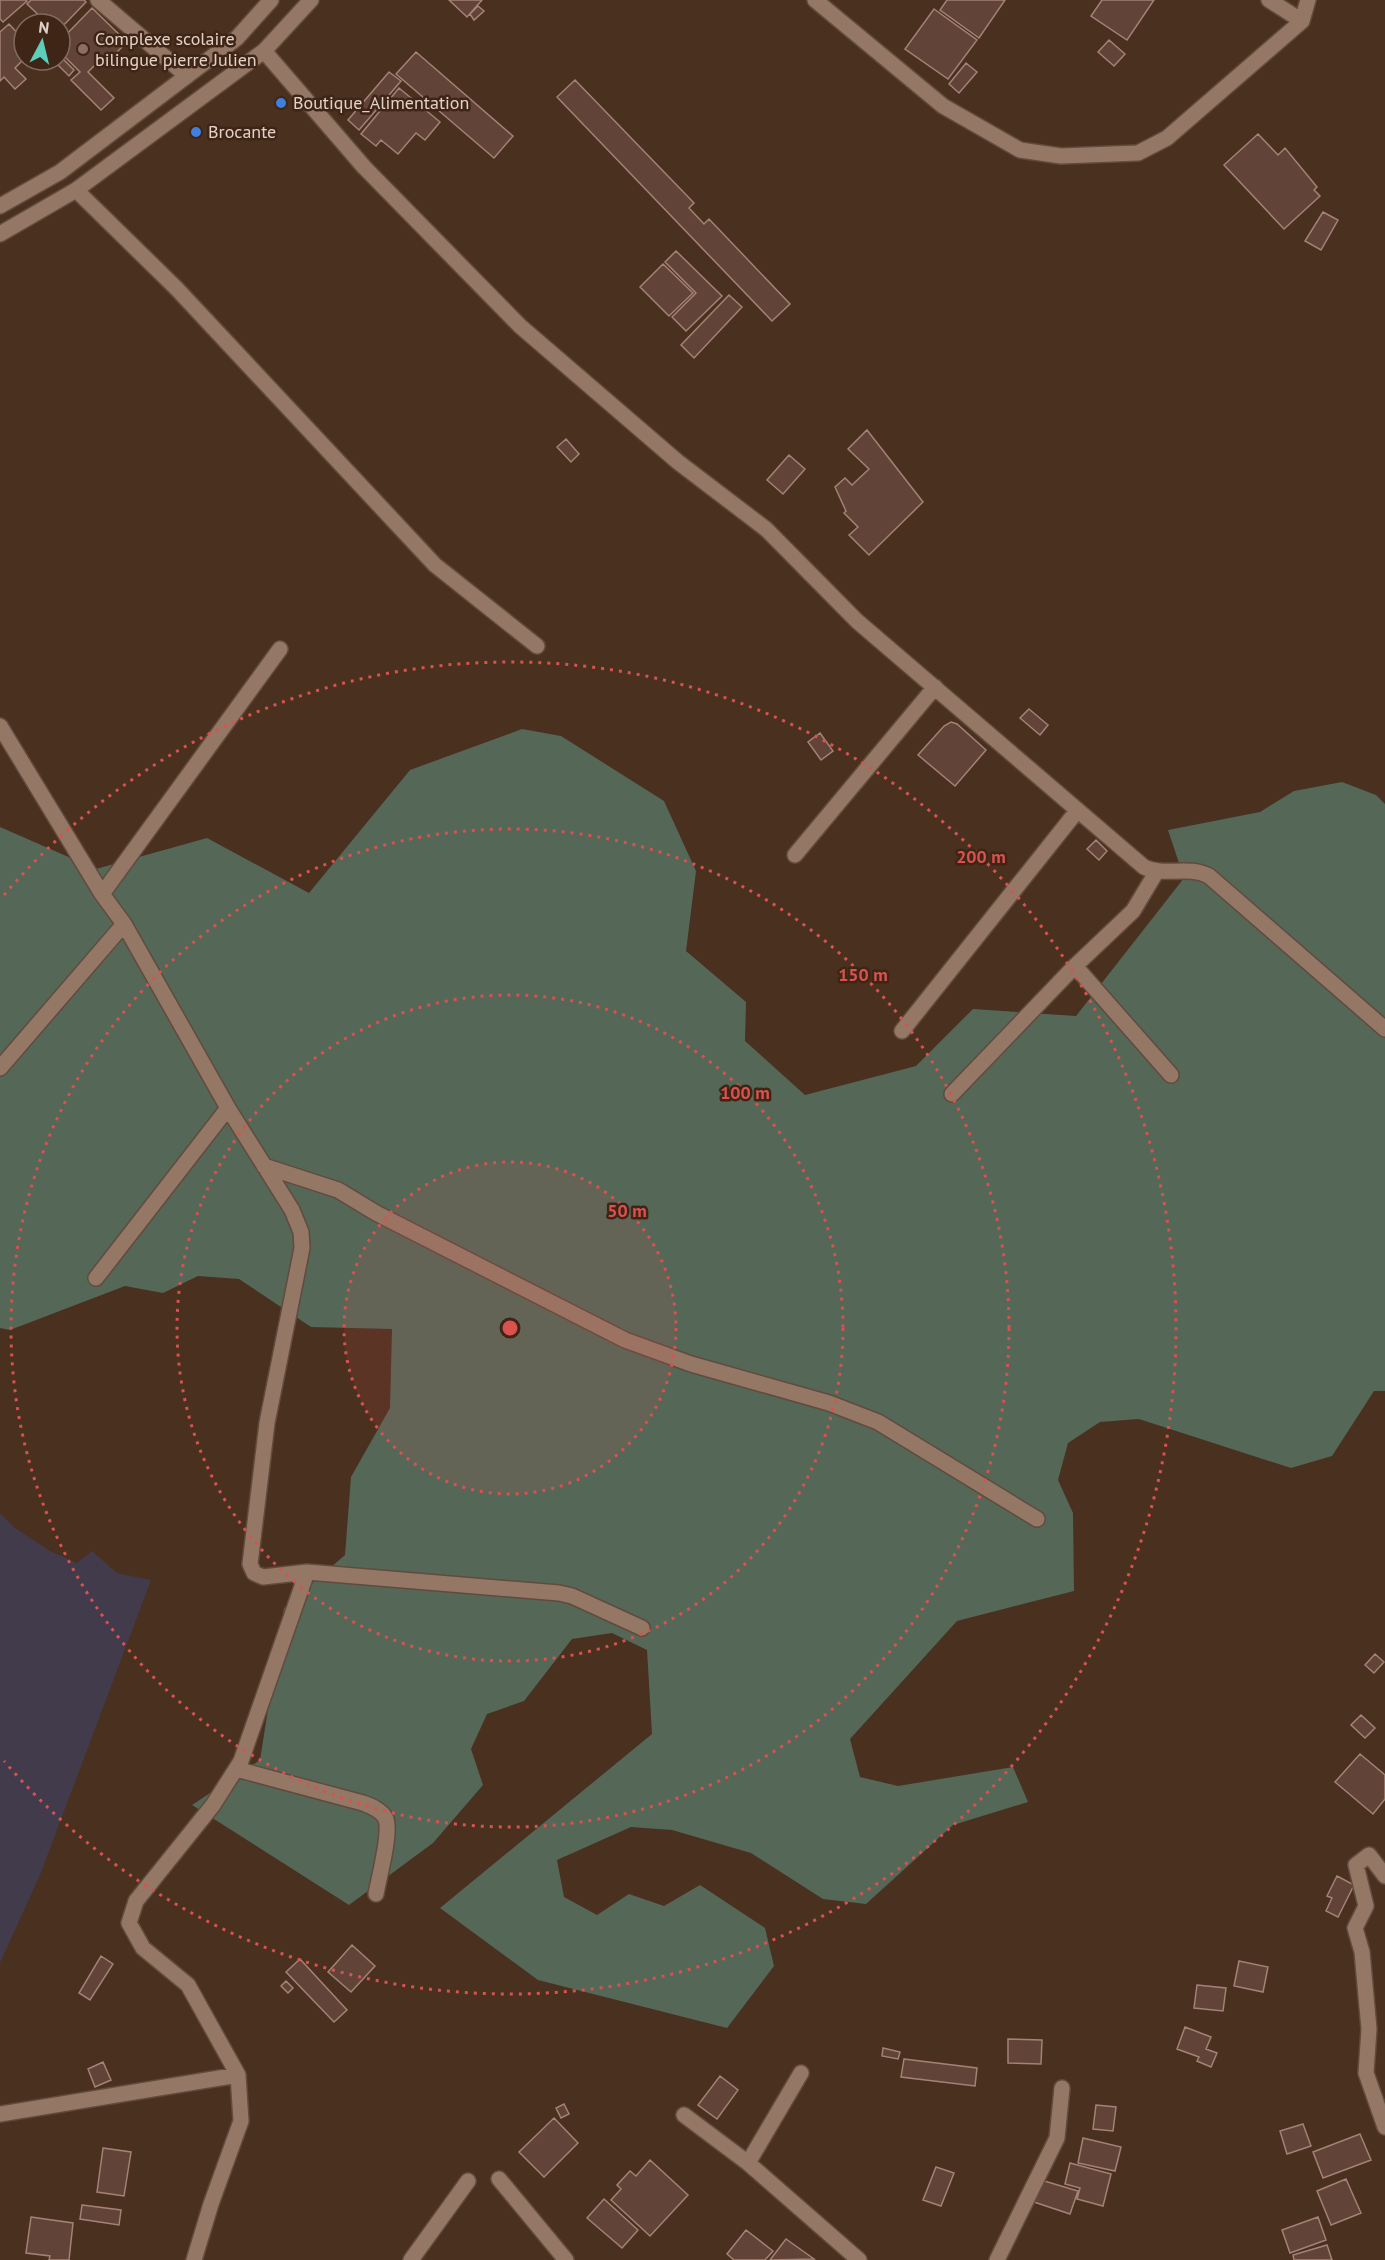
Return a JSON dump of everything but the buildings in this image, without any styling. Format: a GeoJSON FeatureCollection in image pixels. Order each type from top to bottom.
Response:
{"type":"FeatureCollection","features":[{"type":"Feature","properties":{"kind":"street"},"geometry":{"type":"LineString","coordinates":[[99,0],[187,76]]}},
{"type":"Feature","properties":{"kind":"street"},"geometry":{"type":"LineString","coordinates":[[0,207],[60,172],[237,38],[271,0]]}},
{"type":"Feature","properties":{"kind":"street"},"geometry":{"type":"LineString","coordinates":[[0,234],[76,190],[264,51],[311,0]]}},
{"type":"Feature","properties":{"kind":"street"},"geometry":{"type":"LineString","coordinates":[[815,0],[943,106],[1020,150],[1061,156],[1138,153],[1167,138],[1302,21],[1308,0]]}},
{"type":"Feature","properties":{"kind":"street"},"geometry":{"type":"LineString","coordinates":[[1269,0],[1302,21]]}},
{"type":"Feature","properties":{"kind":"street"},"geometry":{"type":"LineString","coordinates":[[264,51],[364,166],[520,326],[678,462],[766,529],[857,621],[1077,811],[1107,832],[1144,867],[1158,870],[1195,870],[1209,876],[1385,1029]]}},
{"type":"Feature","properties":{"kind":"street"},"geometry":{"type":"LineString","coordinates":[[76,190],[177,289],[435,565],[537,646]]}},
{"type":"Feature","properties":{"kind":"street"},"geometry":{"type":"LineString","coordinates":[[102,894],[280,649]]}},
{"type":"Feature","properties":{"kind":"street"},"geometry":{"type":"LineString","coordinates":[[795,855],[935,687]]}},
{"type":"Feature","properties":{"kind":"street"},"geometry":{"type":"LineString","coordinates":[[0,726],[102,894],[124,924],[228,1108],[292,1210],[301,1232],[302,1248],[267,1423],[250,1564],[254,1574],[263,1577],[307,1572],[559,1593],[572,1596],[642,1629]]}},
{"type":"Feature","properties":{"kind":"street"},"geometry":{"type":"LineString","coordinates":[[902,1031],[1077,811]]}},
{"type":"Feature","properties":{"kind":"street"},"geometry":{"type":"LineString","coordinates":[[952,1094],[1075,966],[1133,910],[1158,870]]}},
{"type":"Feature","properties":{"kind":"street"},"geometry":{"type":"LineString","coordinates":[[0,1068],[124,924]]}},
{"type":"Feature","properties":{"kind":"street"},"geometry":{"type":"LineString","coordinates":[[1075,966],[1171,1075]]}},
{"type":"Feature","properties":{"kind":"street"},"geometry":{"type":"LineString","coordinates":[[96,1278],[228,1108]]}},
{"type":"Feature","properties":{"kind":"street"},"geometry":{"type":"LineString","coordinates":[[264,1166],[338,1190],[376,1213],[625,1340],[691,1365],[829,1403],[878,1422],[1037,1519]]}},
{"type":"Feature","properties":{"kind":"street"},"geometry":{"type":"LineString","coordinates":[[194,2260],[241,2121],[238,2075],[188,1985],[143,1948],[129,1923],[136,1901],[213,1805],[248,1748],[307,1572]]}},
{"type":"Feature","properties":{"kind":"street"},"geometry":{"type":"LineString","coordinates":[[236,1769],[363,1803],[378,1810],[386,1818],[387,1830],[376,1894]]}},
{"type":"Feature","properties":{"kind":"street"},"geometry":{"type":"LineString","coordinates":[[1385,1876],[1369,1855],[1356,1865],[1366,1906],[1355,1928],[1362,1952],[1369,2029],[1366,2073],[1385,2127]]}},
{"type":"Feature","properties":{"kind":"street"},"geometry":{"type":"LineString","coordinates":[[748,2163],[801,2073]]}},
{"type":"Feature","properties":{"kind":"street"},"geometry":{"type":"LineString","coordinates":[[0,2114],[238,2075]]}},
{"type":"Feature","properties":{"kind":"street"},"geometry":{"type":"LineString","coordinates":[[997,2260],[1057,2138],[1062,2088]]}},
{"type":"Feature","properties":{"kind":"street"},"geometry":{"type":"LineString","coordinates":[[684,2115],[748,2163],[858,2260]]}},
{"type":"Feature","properties":{"kind":"street"},"geometry":{"type":"LineString","coordinates":[[499,2179],[566,2260]]}},
{"type":"Feature","properties":{"kind":"street"},"geometry":{"type":"LineString","coordinates":[[411,2260],[468,2181]]}},
{"type":"Feature","properties":{"kind":"shaded area"},"geometry":{"type":"Polygon","coordinates":[[[0,1513],[15,1528],[50,1551],[77,1563],[92,1551],[117,1573],[151,1580],[40,1875],[0,1963],[0,1513]]]}},
{"type":"Feature","properties":{"kind":"green space"},"geometry":{"type":"Polygon","coordinates":[[[522,729],[561,736],[664,801],[696,871],[686,951],[746,1002],[745,1041],[805,1095],[916,1066],[973,1009],[1076,1016],[1184,878],[1168,830],[1260,812],[1294,791],[1342,782],[1376,795],[1385,804],[1385,1391],[1374,1391],[1332,1456],[1291,1468],[1139,1419],[1100,1422],[1068,1443],[1058,1480],[1073,1513],[1074,1591],[957,1621],[850,1739],[860,1777],[898,1786],[1013,1767],[1028,1802],[953,1825],[866,1904],[823,1899],[751,1853],[672,1830],[631,1827],[557,1860],[564,1897],[597,1915],[629,1894],[664,1906],[700,1885],[765,1928],[774,1966],[727,2028],[538,1980],[440,1908],[652,1734],[647,1650],[612,1633],[572,1639],[524,1701],[487,1714],[471,1749],[483,1785],[433,1843],[349,1905],[192,1805],[260,1760],[284,1608],[345,1555],[351,1477],[390,1408],[392,1329],[311,1327],[239,1279],[198,1276],[163,1293],[125,1286],[10,1330],[0,1328],[0,827],[96,869],[207,838],[309,893],[410,770],[522,729]]]}},
{"type":"Feature","properties":{"kind":"place","name":"Complexe scolaire bilingue pierre Julien"},"geometry":{"type":"Point","coordinates":[83,49]}},
{"type":"Feature","properties":{"kind":"place","name":"Boutique_Alimentation"},"geometry":{"type":"Point","coordinates":[281,103]}},
{"type":"Feature","properties":{"kind":"place","name":"Brocante"},"geometry":{"type":"Point","coordinates":[196,132]}}]}
